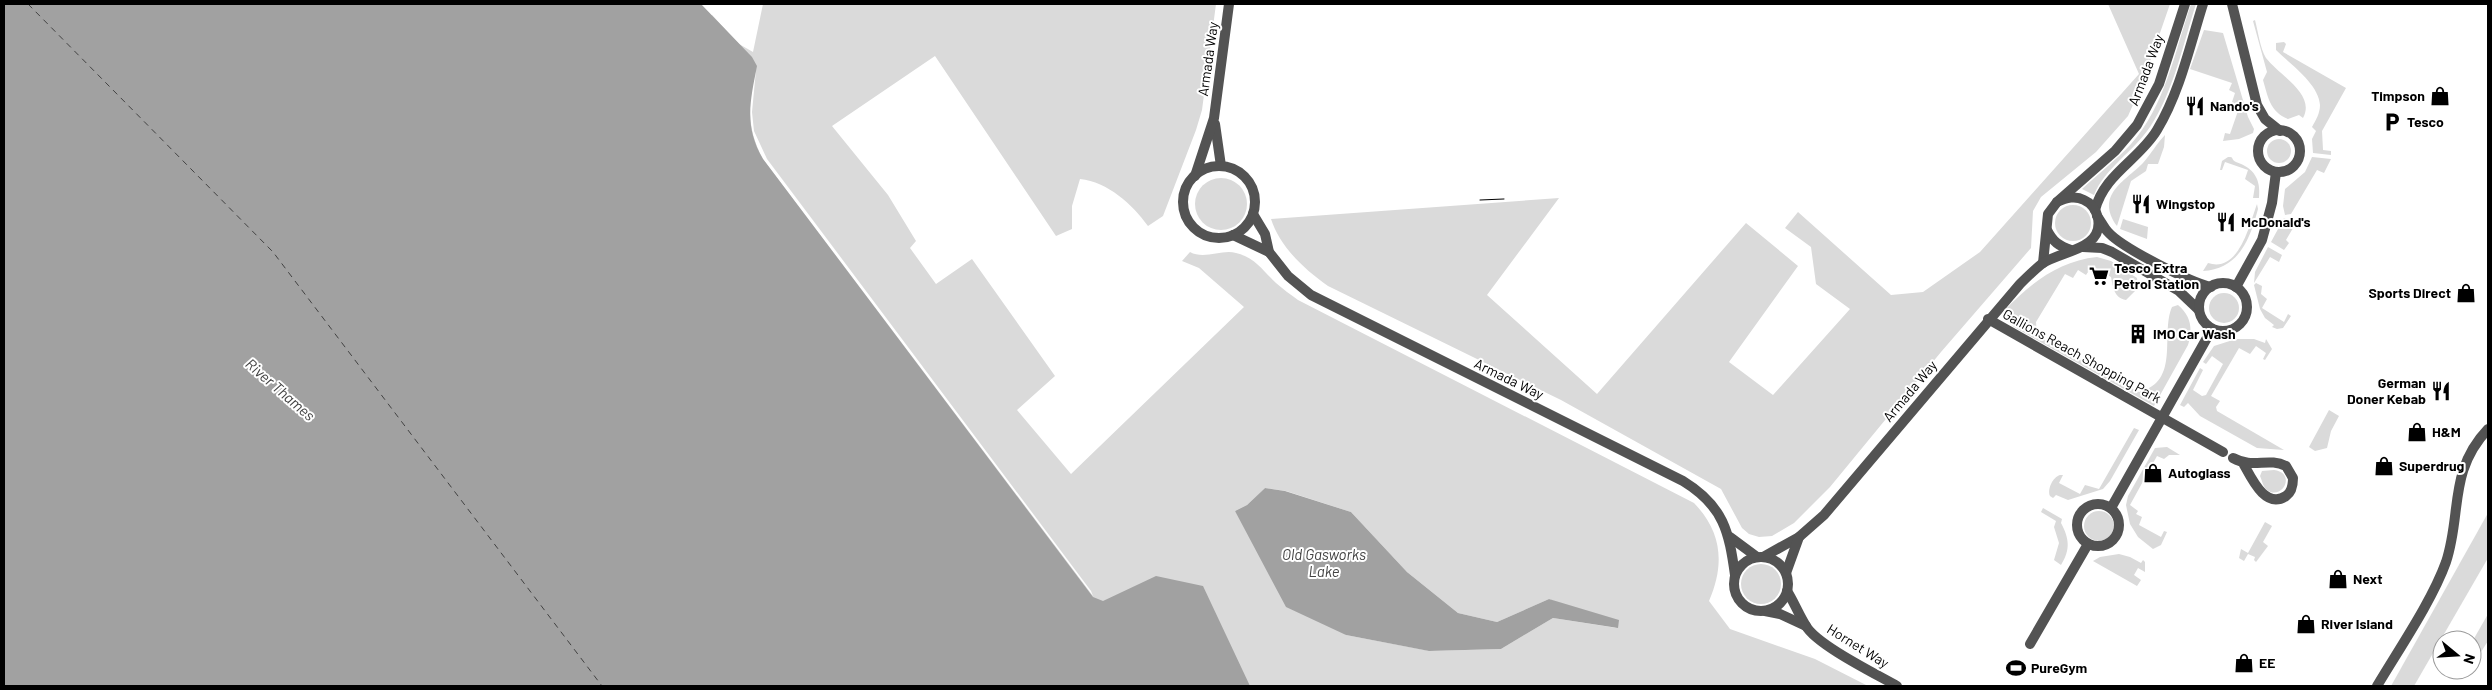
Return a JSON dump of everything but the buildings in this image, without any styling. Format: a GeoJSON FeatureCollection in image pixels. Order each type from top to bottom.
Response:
{"type":"FeatureCollection","features":[{"type":"Feature","properties":{"kind":"street","name":"Armada Way"},"geometry":{"type":"LineString","coordinates":[[1229,4],[1214,118],[1195,176],[1185,191],[1184,200],[1189,221],[1198,231],[1210,237],[1222,238],[1233,235],[1269,252],[1296,283],[1320,300],[1692,487],[1714,507],[1730,537],[1735,575],[1734,591],[1741,602],[1752,610],[1765,611]]}},
{"type":"Feature","properties":{"kind":"street","name":"Armada Way"},"geometry":{"type":"LineString","coordinates":[[2043,263],[2048,214],[2057,202],[2115,151],[2138,125],[2159,84],[2185,4]]}},
{"type":"Feature","properties":{"kind":"street"},"geometry":{"type":"LineString","coordinates":[[2083,247],[2089,243],[2097,231],[2096,213],[2105,185],[2144,147],[2163,119],[2203,4]]}},
{"type":"Feature","properties":{"kind":"street"},"geometry":{"type":"LineString","coordinates":[[2232,4],[2257,106],[2265,119],[2280,131],[2294,137],[2299,148],[2299,155],[2294,166],[2288,170],[2276,172],[2265,167],[2258,150],[2263,138],[2274,131],[2280,131]]}},
{"type":"Feature","properties":{"kind":"street","name":"Armada Way"},"geometry":{"type":"LineString","coordinates":[[1214,118],[1221,166],[1238,171],[1250,183],[1255,204],[1253,214],[1264,234],[1269,252]]}},
{"type":"Feature","properties":{"kind":"street"},"geometry":{"type":"LineString","coordinates":[[1195,176],[1207,168],[1221,166]]}},
{"type":"Feature","properties":{"kind":"street"},"geometry":{"type":"LineString","coordinates":[[2236,287],[2262,240],[2272,203],[2276,172]]}},
{"type":"Feature","properties":{"kind":"street"},"geometry":{"type":"LineString","coordinates":[[2057,202],[2074,197],[2090,204],[2107,232],[2120,241],[2186,279],[2211,287]]}},
{"type":"Feature","properties":{"kind":"street"},"geometry":{"type":"LineString","coordinates":[[1233,235],[1246,227],[1253,214]]}},
{"type":"Feature","properties":{"kind":"street"},"geometry":{"type":"LineString","coordinates":[[2047,230],[2052,240],[2061,247],[2071,250]]}},
{"type":"Feature","properties":{"kind":"street","name":"Armada Way"},"geometry":{"type":"LineString","coordinates":[[1735,575],[1743,563],[1760,557],[1800,537],[1824,515],[1988,319],[2020,284],[2043,263],[2071,250],[2083,247]]}},
{"type":"Feature","properties":{"kind":"street"},"geometry":{"type":"LineString","coordinates":[[2083,247],[2102,248],[2112,252],[2180,291],[2199,310]]}},
{"type":"Feature","properties":{"kind":"street"},"geometry":{"type":"LineString","coordinates":[[2223,283],[2236,287],[2241,292],[2247,305],[2244,319],[2239,325],[2226,331],[2212,328],[2201,318],[2199,310],[2202,297],[2211,287],[2223,283]]}},
{"type":"Feature","properties":{"kind":"street","name":"Gallions Reach Shopping Park"},"geometry":{"type":"LineString","coordinates":[[1988,319],[2223,452]]}},
{"type":"Feature","properties":{"kind":"street","name":"Gallions Reach Shopping Park"},"geometry":{"type":"LineString","coordinates":[[2111,508],[2212,328]]}},
{"type":"Feature","properties":{"kind":"street"},"geometry":{"type":"LineString","coordinates":[[2377,686],[2438,581],[2450,547],[2459,483],[2473,450],[2488,428]]}},
{"type":"Feature","properties":{"kind":"street"},"geometry":{"type":"LineString","coordinates":[[2233,458],[2243,463],[2272,462],[2286,466],[2293,478],[2289,494],[2283,498],[2274,499],[2262,494],[2243,463]]}},
{"type":"Feature","properties":{"kind":"street"},"geometry":{"type":"LineString","coordinates":[[2093,504],[2111,508],[2116,512],[2120,525],[2117,537],[2112,542],[2101,547],[2088,544],[2079,535],[2077,522],[2082,511],[2093,504]]}},
{"type":"Feature","properties":{"kind":"street","name":"Armada Way"},"geometry":{"type":"LineString","coordinates":[[1730,537],[1760,557],[1776,561],[1786,573]]}},
{"type":"Feature","properties":{"kind":"street","name":"Armada Way"},"geometry":{"type":"LineString","coordinates":[[1787,591],[1786,573],[1800,537]]}},
{"type":"Feature","properties":{"kind":"street"},"geometry":{"type":"LineString","coordinates":[[2030,644],[2088,544]]}},
{"type":"Feature","properties":{"kind":"street"},"geometry":{"type":"LineString","coordinates":[[1765,611],[1779,604],[1787,591]]}},
{"type":"Feature","properties":{"kind":"street","name":"Hornet Way"},"geometry":{"type":"LineString","coordinates":[[1787,591],[1806,626]]}},
{"type":"Feature","properties":{"kind":"street","name":"Hornet Way"},"geometry":{"type":"LineString","coordinates":[[1765,611],[1780,614],[1806,626],[1834,648],[1897,686]]}},
{"type":"Feature","properties":{"kind":"shaded area"},"geometry":{"type":"Polygon","coordinates":[[[763,4],[1216,4],[1202,110],[1196,130],[1163,216],[1148,226],[1127,202],[1110,189],[1080,179],[1072,206],[1072,229],[1056,236],[935,56],[832,126],[888,195],[916,241],[910,248],[936,284],[972,259],[1055,376],[1017,410],[1071,474],[1244,307],[1199,268],[1182,261],[1190,252],[1201,255],[1225,252],[1236,253],[1254,261],[1276,283],[1298,300],[1694,503],[1710,525],[1718,549],[1717,574],[1709,601],[1730,629],[1815,659],[1868,686],[988,686],[652,81],[712,15],[739,44],[753,52],[763,4]],[[756,70],[751,93],[750,116],[754,137],[763,159],[1093,596],[767,159],[754,131],[752,112],[756,70]],[[1265,488],[1247,505],[1235,511],[1346,635],[1430,651],[1501,649],[1553,618],[1617,628],[1549,599],[1497,622],[1458,613],[1407,572],[1351,512],[1286,491],[1265,488]]]}},
{"type":"Feature","properties":{"kind":"shaded area"},"geometry":{"type":"Polygon","coordinates":[[[2108,4],[2170,4],[2143,82],[2128,116],[2096,152],[2041,197],[2033,211],[2031,248],[1941,352],[1830,487],[1794,523],[1772,536],[1759,537],[1749,534],[1742,528],[1721,489],[1561,400],[1328,286],[1294,257],[1280,239],[1271,219],[1559,198],[1487,295],[1597,394],[1746,223],[1798,266],[1729,362],[1773,395],[1850,309],[1816,284],[1811,247],[1785,228],[1798,212],[1891,295],[1923,292],[1980,252],[2139,74],[2108,4]]]}},
{"type":"Feature","properties":{"kind":"shaded area"},"geometry":{"type":"Polygon","coordinates":[[[2191,4],[2196,4],[2172,83],[2150,127],[2105,176],[2094,195],[2082,189],[2131,144],[2143,129],[2168,77],[2191,4]]]}},
{"type":"Feature","properties":{"kind":"shaded area"},"geometry":{"type":"Polygon","coordinates":[[[2255,20],[2266,58],[2295,86],[2305,101],[2306,109],[2303,118],[2299,115],[2288,119],[2273,108],[2263,80],[2267,72],[2253,21],[2255,20]]]}},
{"type":"Feature","properties":{"kind":"shaded area"},"geometry":{"type":"Polygon","coordinates":[[[2204,30],[2223,33],[2248,117],[2254,129],[2253,133],[2239,139],[2223,141],[2225,133],[2230,134],[2239,108],[2231,105],[2235,93],[2229,90],[2232,83],[2190,69],[2204,30]]]}},
{"type":"Feature","properties":{"kind":"shaded area"},"geometry":{"type":"Polygon","coordinates":[[[2284,42],[2286,44],[2283,52],[2346,88],[2322,131],[2323,150],[2331,151],[2331,155],[2313,153],[2312,139],[2316,131],[2312,127],[2319,111],[2318,97],[2303,75],[2276,50],[2276,43],[2284,42]]]}},
{"type":"Feature","properties":{"kind":"shaded area"},"geometry":{"type":"Polygon","coordinates":[[[2165,135],[2164,147],[2158,164],[2148,164],[2146,171],[2131,181],[2117,226],[2109,206],[2111,197],[2121,183],[2143,163],[2165,135]]]}},
{"type":"Feature","properties":{"kind":"shaded area"},"geometry":{"type":"Polygon","coordinates":[[[2279,139],[2287,143],[2291,151],[2287,159],[2279,163],[2271,159],[2267,151],[2271,143],[2279,139]]]}},
{"type":"Feature","properties":{"kind":"shaded area"},"geometry":{"type":"Polygon","coordinates":[[[2231,157],[2234,161],[2252,171],[2259,185],[2259,198],[2253,198],[2255,186],[2245,179],[2248,170],[2225,162],[2222,170],[2220,170],[2222,161],[2231,157]]]}},
{"type":"Feature","properties":{"kind":"shaded area"},"geometry":{"type":"Polygon","coordinates":[[[2312,157],[2331,159],[2324,173],[2317,170],[2291,214],[2285,215],[2283,206],[2285,189],[2305,172],[2312,157]]]}},
{"type":"Feature","properties":{"kind":"shaded area"},"geometry":{"type":"Polygon","coordinates":[[[1221,178],[1231,180],[1239,186],[1245,194],[1247,204],[1245,214],[1239,222],[1231,228],[1221,230],[1211,228],[1203,222],[1197,214],[1195,204],[1197,194],[1203,186],[1211,180],[1221,178]]]}},
{"type":"Feature","properties":{"kind":"shaded area"},"geometry":{"type":"Polygon","coordinates":[[[2257,204],[2258,209],[2251,231],[2241,250],[2226,265],[2203,271],[2208,263],[2219,264],[2228,261],[2235,255],[2246,235],[2257,204]]]}},
{"type":"Feature","properties":{"kind":"shaded area"},"geometry":{"type":"Polygon","coordinates":[[[2073,205],[2080,206],[2086,210],[2090,216],[2090,230],[2086,236],[2080,240],[2073,241],[2066,240],[2060,236],[2056,230],[2055,223],[2056,216],[2060,210],[2066,206],[2073,205]]]}},
{"type":"Feature","properties":{"kind":"shaded area"},"geometry":{"type":"Polygon","coordinates":[[[2284,218],[2296,223],[2286,240],[2289,243],[2284,250],[2271,242],[2284,218]]]}},
{"type":"Feature","properties":{"kind":"shaded area"},"geometry":{"type":"Polygon","coordinates":[[[2123,219],[2148,227],[2147,239],[2120,229],[2123,219]]]}},
{"type":"Feature","properties":{"kind":"shaded area"},"geometry":{"type":"Polygon","coordinates":[[[2268,247],[2282,255],[2279,262],[2270,257],[2254,283],[2255,272],[2268,247]]]}},
{"type":"Feature","properties":{"kind":"shaded area"},"geometry":{"type":"Polygon","coordinates":[[[2097,257],[2111,261],[2137,278],[2138,288],[2126,300],[2119,297],[2113,288],[2111,277],[2092,266],[2086,275],[2078,270],[2073,278],[2065,274],[2036,322],[2037,336],[2139,392],[2152,386],[2160,378],[2165,367],[2169,318],[2172,307],[2178,305],[2186,314],[2190,323],[2190,339],[2154,406],[2014,327],[2007,321],[2004,311],[2046,275],[2070,263],[2097,257]]]}},
{"type":"Feature","properties":{"kind":"shaded area"},"geometry":{"type":"Polygon","coordinates":[[[2256,283],[2262,286],[2261,294],[2267,299],[2262,308],[2284,322],[2288,314],[2291,316],[2283,328],[2277,329],[2272,327],[2274,325],[2265,318],[2260,309],[2254,285],[2256,283]]]}},
{"type":"Feature","properties":{"kind":"shaded area"},"geometry":{"type":"Polygon","coordinates":[[[2224,293],[2235,297],[2239,308],[2235,319],[2224,323],[2213,319],[2209,308],[2213,297],[2224,293]]]}},
{"type":"Feature","properties":{"kind":"shaded area"},"geometry":{"type":"Polygon","coordinates":[[[2236,339],[2254,339],[2265,343],[2266,339],[2272,349],[2265,360],[2263,359],[2266,353],[2256,346],[2250,354],[2239,348],[2211,396],[2220,401],[2216,407],[2217,411],[2284,450],[2257,448],[2200,416],[2188,403],[2184,407],[2180,405],[2200,368],[2203,370],[2193,390],[2202,396],[2206,395],[2223,364],[2212,356],[2206,364],[2203,362],[2214,346],[2236,339]]]}},
{"type":"Feature","properties":{"kind":"shaded area"},"geometry":{"type":"Polygon","coordinates":[[[2329,410],[2339,416],[2331,431],[2327,448],[2315,451],[2309,447],[2329,410]]]}},
{"type":"Feature","properties":{"kind":"shaded area"},"geometry":{"type":"Polygon","coordinates":[[[2134,428],[2139,430],[2110,481],[2103,489],[2068,500],[2056,495],[2053,498],[2050,496],[2051,484],[2060,475],[2063,475],[2059,483],[2080,494],[2085,485],[2099,489],[2134,428]]]}},
{"type":"Feature","properties":{"kind":"shaded area"},"geometry":{"type":"Polygon","coordinates":[[[2167,447],[2180,455],[2169,455],[2164,459],[2157,456],[2130,505],[2138,511],[2136,514],[2142,517],[2139,525],[2161,537],[2164,531],[2167,532],[2161,545],[2153,549],[2138,537],[2130,524],[2126,505],[2128,496],[2155,448],[2167,447]]]}},
{"type":"Feature","properties":{"kind":"shaded area"},"geometry":{"type":"Polygon","coordinates":[[[2274,470],[2281,472],[2285,476],[2286,481],[2285,485],[2278,492],[2267,490],[2260,476],[2262,471],[2274,470]]]}},
{"type":"Feature","properties":{"kind":"shaded area"},"geometry":{"type":"Polygon","coordinates":[[[2043,508],[2062,519],[2061,523],[2066,534],[2068,549],[2061,565],[2054,560],[2059,543],[2054,527],[2056,521],[2041,512],[2043,508]]]}},
{"type":"Feature","properties":{"kind":"shaded area"},"geometry":{"type":"Polygon","coordinates":[[[2099,511],[2109,516],[2114,526],[2109,536],[2099,541],[2089,536],[2084,526],[2089,516],[2099,511]]]}},
{"type":"Feature","properties":{"kind":"shaded area"},"geometry":{"type":"Polygon","coordinates":[[[2488,513],[2488,558],[2446,630],[2432,630],[2432,655],[2414,686],[2391,686],[2488,513]]]}},
{"type":"Feature","properties":{"kind":"shaded area"},"geometry":{"type":"Polygon","coordinates":[[[2265,522],[2272,526],[2263,542],[2268,546],[2256,562],[2254,560],[2255,557],[2248,554],[2244,561],[2239,558],[2241,549],[2248,553],[2265,522]]]}},
{"type":"Feature","properties":{"kind":"shaded area"},"geometry":{"type":"Polygon","coordinates":[[[2119,554],[2141,563],[2143,560],[2145,562],[2145,572],[2138,568],[2134,575],[2141,580],[2137,586],[2093,561],[2100,557],[2119,554]]]}},
{"type":"Feature","properties":{"kind":"shaded area"},"geometry":{"type":"Polygon","coordinates":[[[1761,564],[1775,570],[1781,584],[1775,598],[1761,604],[1747,598],[1741,584],[1747,570],[1761,564]]]}},
{"type":"Feature","properties":{"kind":"shaded area"},"geometry":{"type":"Polygon","coordinates":[[[2488,614],[2488,641],[2482,650],[2482,630],[2479,630],[2488,614]]]}},
{"type":"Feature","properties":{"kind":"water","name":"River Thames"},"geometry":{"type":"Polygon","coordinates":[[[4,4],[701,4],[752,57],[757,66],[750,114],[753,136],[763,159],[1093,597],[1103,601],[1156,576],[1203,586],[1250,686],[4,686],[4,4]]]}},
{"type":"Feature","properties":{"kind":"water","name":"Old Gasworks Lake"},"geometry":{"type":"Polygon","coordinates":[[[1265,488],[1285,491],[1351,512],[1407,572],[1458,613],[1497,622],[1549,599],[1619,620],[1618,628],[1553,618],[1501,649],[1429,651],[1346,635],[1286,607],[1235,511],[1247,505],[1265,488]]]}},
{"type":"Feature","properties":{"kind":"ferry route"},"geometry":{"type":"LineString","coordinates":[[28,4],[273,252],[602,686]]}},
{"type":"Feature","properties":{"kind":"tram line"},"geometry":{"type":"LineString","coordinates":[[1480,200],[1504,199]]}},
{"type":"Feature","properties":{"kind":"place","name":"Timpson"},"geometry":{"type":"Point","coordinates":[2440,96]}},
{"type":"Feature","properties":{"kind":"place","name":"Nando's"},"geometry":{"type":"Point","coordinates":[2195,106]}},
{"type":"Feature","properties":{"kind":"place","name":"Tesco"},"geometry":{"type":"Point","coordinates":[2392,122]}},
{"type":"Feature","properties":{"kind":"place","name":"Wingstop"},"geometry":{"type":"Point","coordinates":[2141,204]}},
{"type":"Feature","properties":{"kind":"place","name":"McDonald's"},"geometry":{"type":"Point","coordinates":[2226,222]}},
{"type":"Feature","properties":{"kind":"place","name":"Tesco Extra Petrol Station"},"geometry":{"type":"Point","coordinates":[2099,276]}},
{"type":"Feature","properties":{"kind":"place","name":"Sports Direct"},"geometry":{"type":"Point","coordinates":[2466,293]}},
{"type":"Feature","properties":{"kind":"place","name":"IMO Car Wash"},"geometry":{"type":"Point","coordinates":[2138,334]}},
{"type":"Feature","properties":{"kind":"place","name":"German Doner Kebab"},"geometry":{"type":"Point","coordinates":[2441,391]}},
{"type":"Feature","properties":{"kind":"place","name":"H&M"},"geometry":{"type":"Point","coordinates":[2417,432]}},
{"type":"Feature","properties":{"kind":"place","name":"Superdrug"},"geometry":{"type":"Point","coordinates":[2384,466]}},
{"type":"Feature","properties":{"kind":"place","name":"Autoglass"},"geometry":{"type":"Point","coordinates":[2153,473]}},
{"type":"Feature","properties":{"kind":"place","name":"Next"},"geometry":{"type":"Point","coordinates":[2338,579]}},
{"type":"Feature","properties":{"kind":"place","name":"River Island"},"geometry":{"type":"Point","coordinates":[2306,624]}},
{"type":"Feature","properties":{"kind":"place","name":"EE"},"geometry":{"type":"Point","coordinates":[2244,663]}},
{"type":"Feature","properties":{"kind":"place","name":"PureGym"},"geometry":{"type":"Point","coordinates":[2016,668]}}]}
